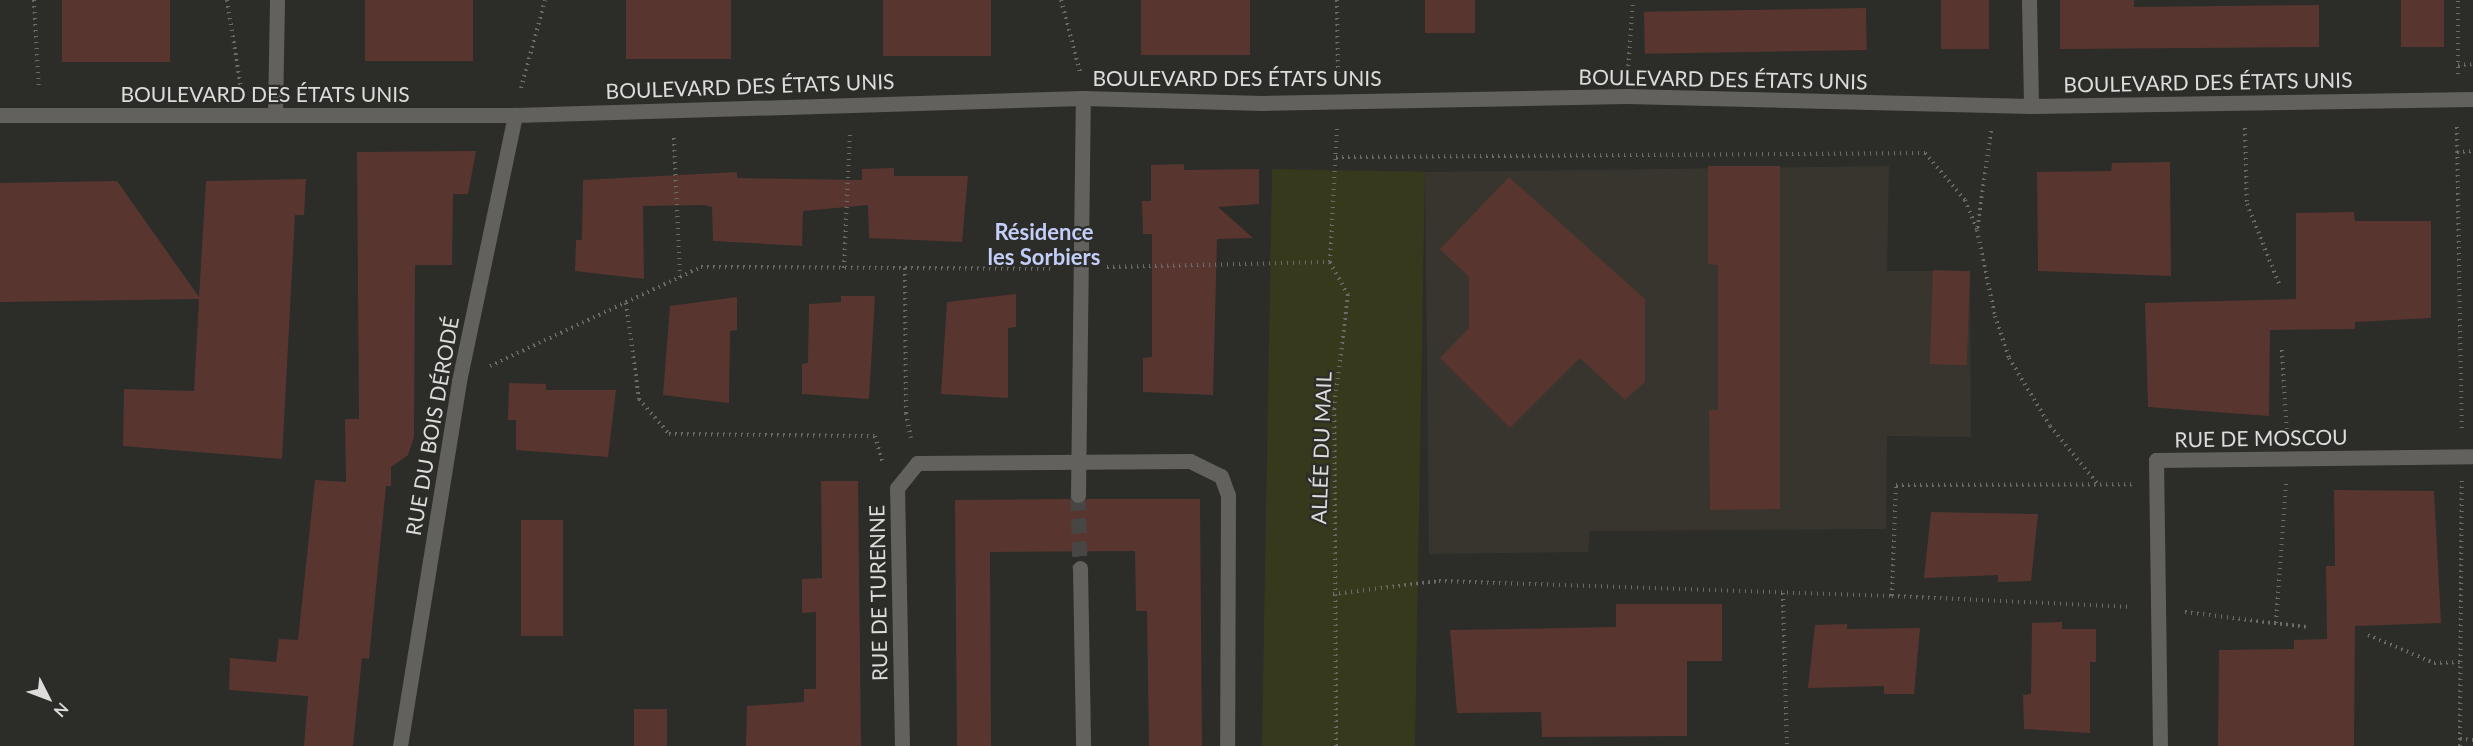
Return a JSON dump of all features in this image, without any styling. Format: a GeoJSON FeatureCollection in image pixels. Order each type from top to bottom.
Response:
{"type":"FeatureCollection","features":[{"type":"Feature","properties":{"kind":"street"},"geometry":{"type":"LineString","coordinates":[[275,115],[277,0]]}},
{"type":"Feature","properties":{"kind":"street"},"geometry":{"type":"LineString","coordinates":[[2029,0],[2031,106]]}},
{"type":"Feature","properties":{"kind":"street","name":"BOULEVARD DES ÉTATS UNIS"},"geometry":{"type":"LineString","coordinates":[[0,114],[515,115],[1083,98],[1338,99],[1626,96],[2031,106],[2473,99]]}},
{"type":"Feature","properties":{"kind":"street"},"geometry":{"type":"LineString","coordinates":[[1078,495],[1083,98]]}},
{"type":"Feature","properties":{"kind":"street","name":"RUE DU BOIS DÉRODÉ"},"geometry":{"type":"LineString","coordinates":[[400,746],[459,381],[515,115]]}},
{"type":"Feature","properties":{"kind":"street","name":"RUE DE MOSCOU"},"geometry":{"type":"LineString","coordinates":[[2160,746],[2156,460],[2468,456]]}},
{"type":"Feature","properties":{"kind":"street"},"geometry":{"type":"LineString","coordinates":[[917,463],[1190,461],[1221,476],[1228,495],[1227,746]]}},
{"type":"Feature","properties":{"kind":"street","name":"RUE DE TURENNE"},"geometry":{"type":"LineString","coordinates":[[902,746],[897,488],[917,463]]}},
{"type":"Feature","properties":{"kind":"street"},"geometry":{"type":"LineString","coordinates":[[1080,568],[1083,746]]}},
{"type":"Feature","properties":{"kind":"path"},"geometry":{"type":"LineString","coordinates":[[34,0],[41,115]]}},
{"type":"Feature","properties":{"kind":"path"},"geometry":{"type":"LineString","coordinates":[[227,0],[243,115]]}},
{"type":"Feature","properties":{"kind":"path"},"geometry":{"type":"LineString","coordinates":[[515,115],[545,0]]}},
{"type":"Feature","properties":{"kind":"path"},"geometry":{"type":"LineString","coordinates":[[1061,0],[1077,49],[1083,98]]}},
{"type":"Feature","properties":{"kind":"path"},"geometry":{"type":"LineString","coordinates":[[1337,0],[1338,99]]}},
{"type":"Feature","properties":{"kind":"path"},"geometry":{"type":"LineString","coordinates":[[1626,96],[1633,0]]}},
{"type":"Feature","properties":{"kind":"path"},"geometry":{"type":"LineString","coordinates":[[2458,0],[2457,152],[2468,456],[2460,662],[2460,746]]}},
{"type":"Feature","properties":{"kind":"path"},"geometry":{"type":"LineString","coordinates":[[2458,64],[2473,64]]}},
{"type":"Feature","properties":{"kind":"path"},"geometry":{"type":"LineString","coordinates":[[844,268],[851,104]]}},
{"type":"Feature","properties":{"kind":"path"},"geometry":{"type":"LineString","coordinates":[[2244,104],[2247,204],[2278,284]]}},
{"type":"Feature","properties":{"kind":"path"},"geometry":{"type":"LineString","coordinates":[[1977,230],[1996,105]]}},
{"type":"Feature","properties":{"kind":"path"},"geometry":{"type":"LineString","coordinates":[[676,109],[673,151],[680,278]]}},
{"type":"Feature","properties":{"kind":"path"},"geometry":{"type":"LineString","coordinates":[[2457,152],[2473,151]]}},
{"type":"Feature","properties":{"kind":"path"},"geometry":{"type":"LineString","coordinates":[[459,381],[701,267],[1080,269],[1248,260],[1330,262],[1336,156],[1924,153],[1965,200],[1977,230],[2009,358],[2050,426],[2098,484]]}},
{"type":"Feature","properties":{"kind":"path","name":"ALLÉE DU MAIL"},"geometry":{"type":"LineString","coordinates":[[1330,262],[1348,294],[1334,409],[1335,746]]}},
{"type":"Feature","properties":{"kind":"path"},"geometry":{"type":"LineString","coordinates":[[905,268],[906,413],[917,463]]}},
{"type":"Feature","properties":{"kind":"path"},"geometry":{"type":"LineString","coordinates":[[626,303],[639,399],[669,434],[875,436],[876,452],[897,488]]}},
{"type":"Feature","properties":{"kind":"path"},"geometry":{"type":"LineString","coordinates":[[2276,623],[2288,459],[2282,350]]}},
{"type":"Feature","properties":{"kind":"path"},"geometry":{"type":"LineString","coordinates":[[1892,596],[1896,485],[2157,484]]}},
{"type":"Feature","properties":{"kind":"path"},"geometry":{"type":"LineString","coordinates":[[1333,594],[1439,581],[1892,596],[2158,609],[2306,627]]}},
{"type":"Feature","properties":{"kind":"path"},"geometry":{"type":"LineString","coordinates":[[1783,593],[1787,746]]}},
{"type":"Feature","properties":{"kind":"path"},"geometry":{"type":"LineString","coordinates":[[2368,634],[2434,663],[2460,662]]}},
{"type":"Feature","properties":{"kind":"path"},"geometry":{"type":"LineString","coordinates":[[2460,739],[2473,740]]}},
{"type":"Feature","properties":{"kind":"shaded area"},"geometry":{"type":"Polygon","coordinates":[[[1889,166],[1887,271],[1970,271],[1971,437],[1887,436],[1886,529],[1590,531],[1588,552],[1429,554],[1425,172],[1889,166]]]}},
{"type":"Feature","properties":{"kind":"green space"},"geometry":{"type":"Polygon","coordinates":[[[1272,169],[1425,172],[1415,746],[1262,746],[1272,169]]]}},
{"type":"Feature","properties":{"kind":"building"},"geometry":{"type":"Polygon","coordinates":[[[62,0],[170,0],[170,62],[62,62],[62,0]]]}},
{"type":"Feature","properties":{"kind":"building"},"geometry":{"type":"Polygon","coordinates":[[[365,0],[473,0],[473,61],[365,61],[365,0]]]}},
{"type":"Feature","properties":{"kind":"building"},"geometry":{"type":"Polygon","coordinates":[[[626,0],[731,0],[731,59],[626,59],[626,0]]]}},
{"type":"Feature","properties":{"kind":"building"},"geometry":{"type":"Polygon","coordinates":[[[883,0],[991,0],[991,56],[883,56],[883,0]]]}},
{"type":"Feature","properties":{"kind":"building"},"geometry":{"type":"Polygon","coordinates":[[[1141,0],[1250,0],[1250,55],[1141,55],[1141,0]]]}},
{"type":"Feature","properties":{"kind":"building"},"geometry":{"type":"Polygon","coordinates":[[[1425,0],[1475,0],[1475,33],[1425,33],[1425,0]]]}},
{"type":"Feature","properties":{"kind":"building"},"geometry":{"type":"Polygon","coordinates":[[[1941,0],[1989,0],[1989,49],[1941,49],[1941,0]]]}},
{"type":"Feature","properties":{"kind":"building"},"geometry":{"type":"Polygon","coordinates":[[[2060,0],[2134,0],[2134,7],[2319,5],[2319,47],[2060,49],[2060,0]]]}},
{"type":"Feature","properties":{"kind":"building"},"geometry":{"type":"Polygon","coordinates":[[[2401,0],[2444,0],[2444,47],[2401,47],[2401,0]]]}},
{"type":"Feature","properties":{"kind":"building"},"geometry":{"type":"Polygon","coordinates":[[[1866,8],[1867,50],[1645,54],[1644,12],[1866,8]]]}},
{"type":"Feature","properties":{"kind":"building"},"geometry":{"type":"Polygon","coordinates":[[[476,151],[468,194],[453,194],[452,265],[415,265],[414,437],[408,455],[391,467],[391,486],[386,486],[369,659],[362,658],[353,746],[304,746],[308,696],[229,690],[230,658],[276,662],[279,639],[298,640],[315,480],[346,482],[345,419],[359,419],[357,152],[476,151]]]}},
{"type":"Feature","properties":{"kind":"building"},"geometry":{"type":"Polygon","coordinates":[[[2170,162],[2171,276],[2038,271],[2037,172],[2111,171],[2112,163],[2170,162]]]}},
{"type":"Feature","properties":{"kind":"building"},"geometry":{"type":"Polygon","coordinates":[[[1184,164],[1184,170],[1259,169],[1259,204],[1218,207],[1253,238],[1217,239],[1213,395],[1143,392],[1143,358],[1152,357],[1152,234],[1143,234],[1142,201],[1151,201],[1151,165],[1184,164]]]}},
{"type":"Feature","properties":{"kind":"building"},"geometry":{"type":"Polygon","coordinates":[[[1708,166],[1780,166],[1780,509],[1710,510],[1709,410],[1718,410],[1718,265],[1708,264],[1708,166]]]}},
{"type":"Feature","properties":{"kind":"building"},"geometry":{"type":"Polygon","coordinates":[[[894,168],[894,176],[968,176],[962,242],[869,238],[868,205],[803,211],[802,246],[713,241],[712,207],[704,205],[643,206],[644,279],[575,271],[576,240],[582,240],[583,180],[737,172],[737,178],[862,180],[862,169],[894,168]]]}},
{"type":"Feature","properties":{"kind":"building"},"geometry":{"type":"Polygon","coordinates":[[[1509,177],[1645,299],[1645,382],[1625,400],[1580,358],[1510,428],[1440,358],[1469,328],[1469,277],[1440,249],[1509,177]]]}},
{"type":"Feature","properties":{"kind":"building"},"geometry":{"type":"Polygon","coordinates":[[[306,179],[304,215],[295,215],[282,459],[123,446],[124,389],[194,391],[199,299],[0,302],[0,183],[117,181],[199,297],[206,181],[306,179]]]}},
{"type":"Feature","properties":{"kind":"building"},"geometry":{"type":"Polygon","coordinates":[[[2354,212],[2355,221],[2431,221],[2431,318],[2355,322],[2355,329],[2270,330],[2269,416],[2148,407],[2145,303],[2296,299],[2296,213],[2354,212]]]}},
{"type":"Feature","properties":{"kind":"building"},"geometry":{"type":"Polygon","coordinates":[[[1933,270],[1970,271],[1967,365],[1930,364],[1933,270]]]}},
{"type":"Feature","properties":{"kind":"building"},"geometry":{"type":"Polygon","coordinates":[[[1016,294],[1016,327],[1008,328],[1008,398],[941,394],[947,302],[1016,294]]]}},
{"type":"Feature","properties":{"kind":"building"},"geometry":{"type":"Polygon","coordinates":[[[841,296],[875,296],[869,399],[802,394],[802,364],[808,363],[809,304],[841,302],[841,296]]]}},
{"type":"Feature","properties":{"kind":"building"},"geometry":{"type":"Polygon","coordinates":[[[737,297],[737,330],[730,331],[729,403],[663,395],[670,306],[737,297]]]}},
{"type":"Feature","properties":{"kind":"building"},"geometry":{"type":"Polygon","coordinates":[[[509,383],[546,384],[546,390],[616,390],[608,457],[516,450],[516,420],[508,420],[509,383]]]}},
{"type":"Feature","properties":{"kind":"building"},"geometry":{"type":"Polygon","coordinates":[[[821,481],[858,481],[861,746],[746,746],[747,706],[804,702],[804,689],[816,689],[816,612],[802,613],[802,579],[822,578],[821,481]]]}},
{"type":"Feature","properties":{"kind":"building"},"geometry":{"type":"Polygon","coordinates":[[[2334,490],[2434,491],[2441,623],[2355,626],[2354,746],[2218,746],[2219,650],[2294,649],[2294,640],[2327,639],[2326,566],[2335,566],[2334,490]]]}},
{"type":"Feature","properties":{"kind":"building"},"geometry":{"type":"Polygon","coordinates":[[[1069,499],[1078,505],[1087,499],[1200,499],[1202,746],[1149,746],[1147,611],[1136,611],[1135,551],[990,552],[991,746],[957,746],[955,500],[1069,499]]]}},
{"type":"Feature","properties":{"kind":"building"},"geometry":{"type":"Polygon","coordinates":[[[1931,512],[2038,514],[2031,581],[1998,582],[1998,575],[1924,578],[1931,512]]]}},
{"type":"Feature","properties":{"kind":"building"},"geometry":{"type":"Polygon","coordinates":[[[521,520],[563,520],[563,636],[521,636],[521,520]]]}},
{"type":"Feature","properties":{"kind":"building"},"geometry":{"type":"Polygon","coordinates":[[[1616,604],[1722,604],[1722,661],[1687,661],[1687,736],[1542,737],[1541,712],[1457,713],[1450,630],[1616,627],[1616,604]]]}},
{"type":"Feature","properties":{"kind":"building"},"geometry":{"type":"Polygon","coordinates":[[[2062,622],[2062,629],[2096,629],[2096,662],[2090,662],[2090,733],[2024,729],[2023,695],[2031,694],[2032,623],[2062,622]]]}},
{"type":"Feature","properties":{"kind":"building"},"geometry":{"type":"Polygon","coordinates":[[[1847,624],[1847,629],[1920,628],[1914,694],[1884,694],[1884,686],[1808,688],[1815,625],[1847,624]]]}},
{"type":"Feature","properties":{"kind":"building"},"geometry":{"type":"Polygon","coordinates":[[[634,709],[667,709],[667,746],[634,746],[634,709]]]}},
{"type":"Feature","properties":{"kind":"tunnel"},"geometry":{"type":"LineString","coordinates":[[1078,495],[1080,568]]}},
{"type":"Feature","properties":{"kind":"district","name":"Résidence les Sorbiers"},"geometry":{"type":"Point","coordinates":[1044,244]}}]}
